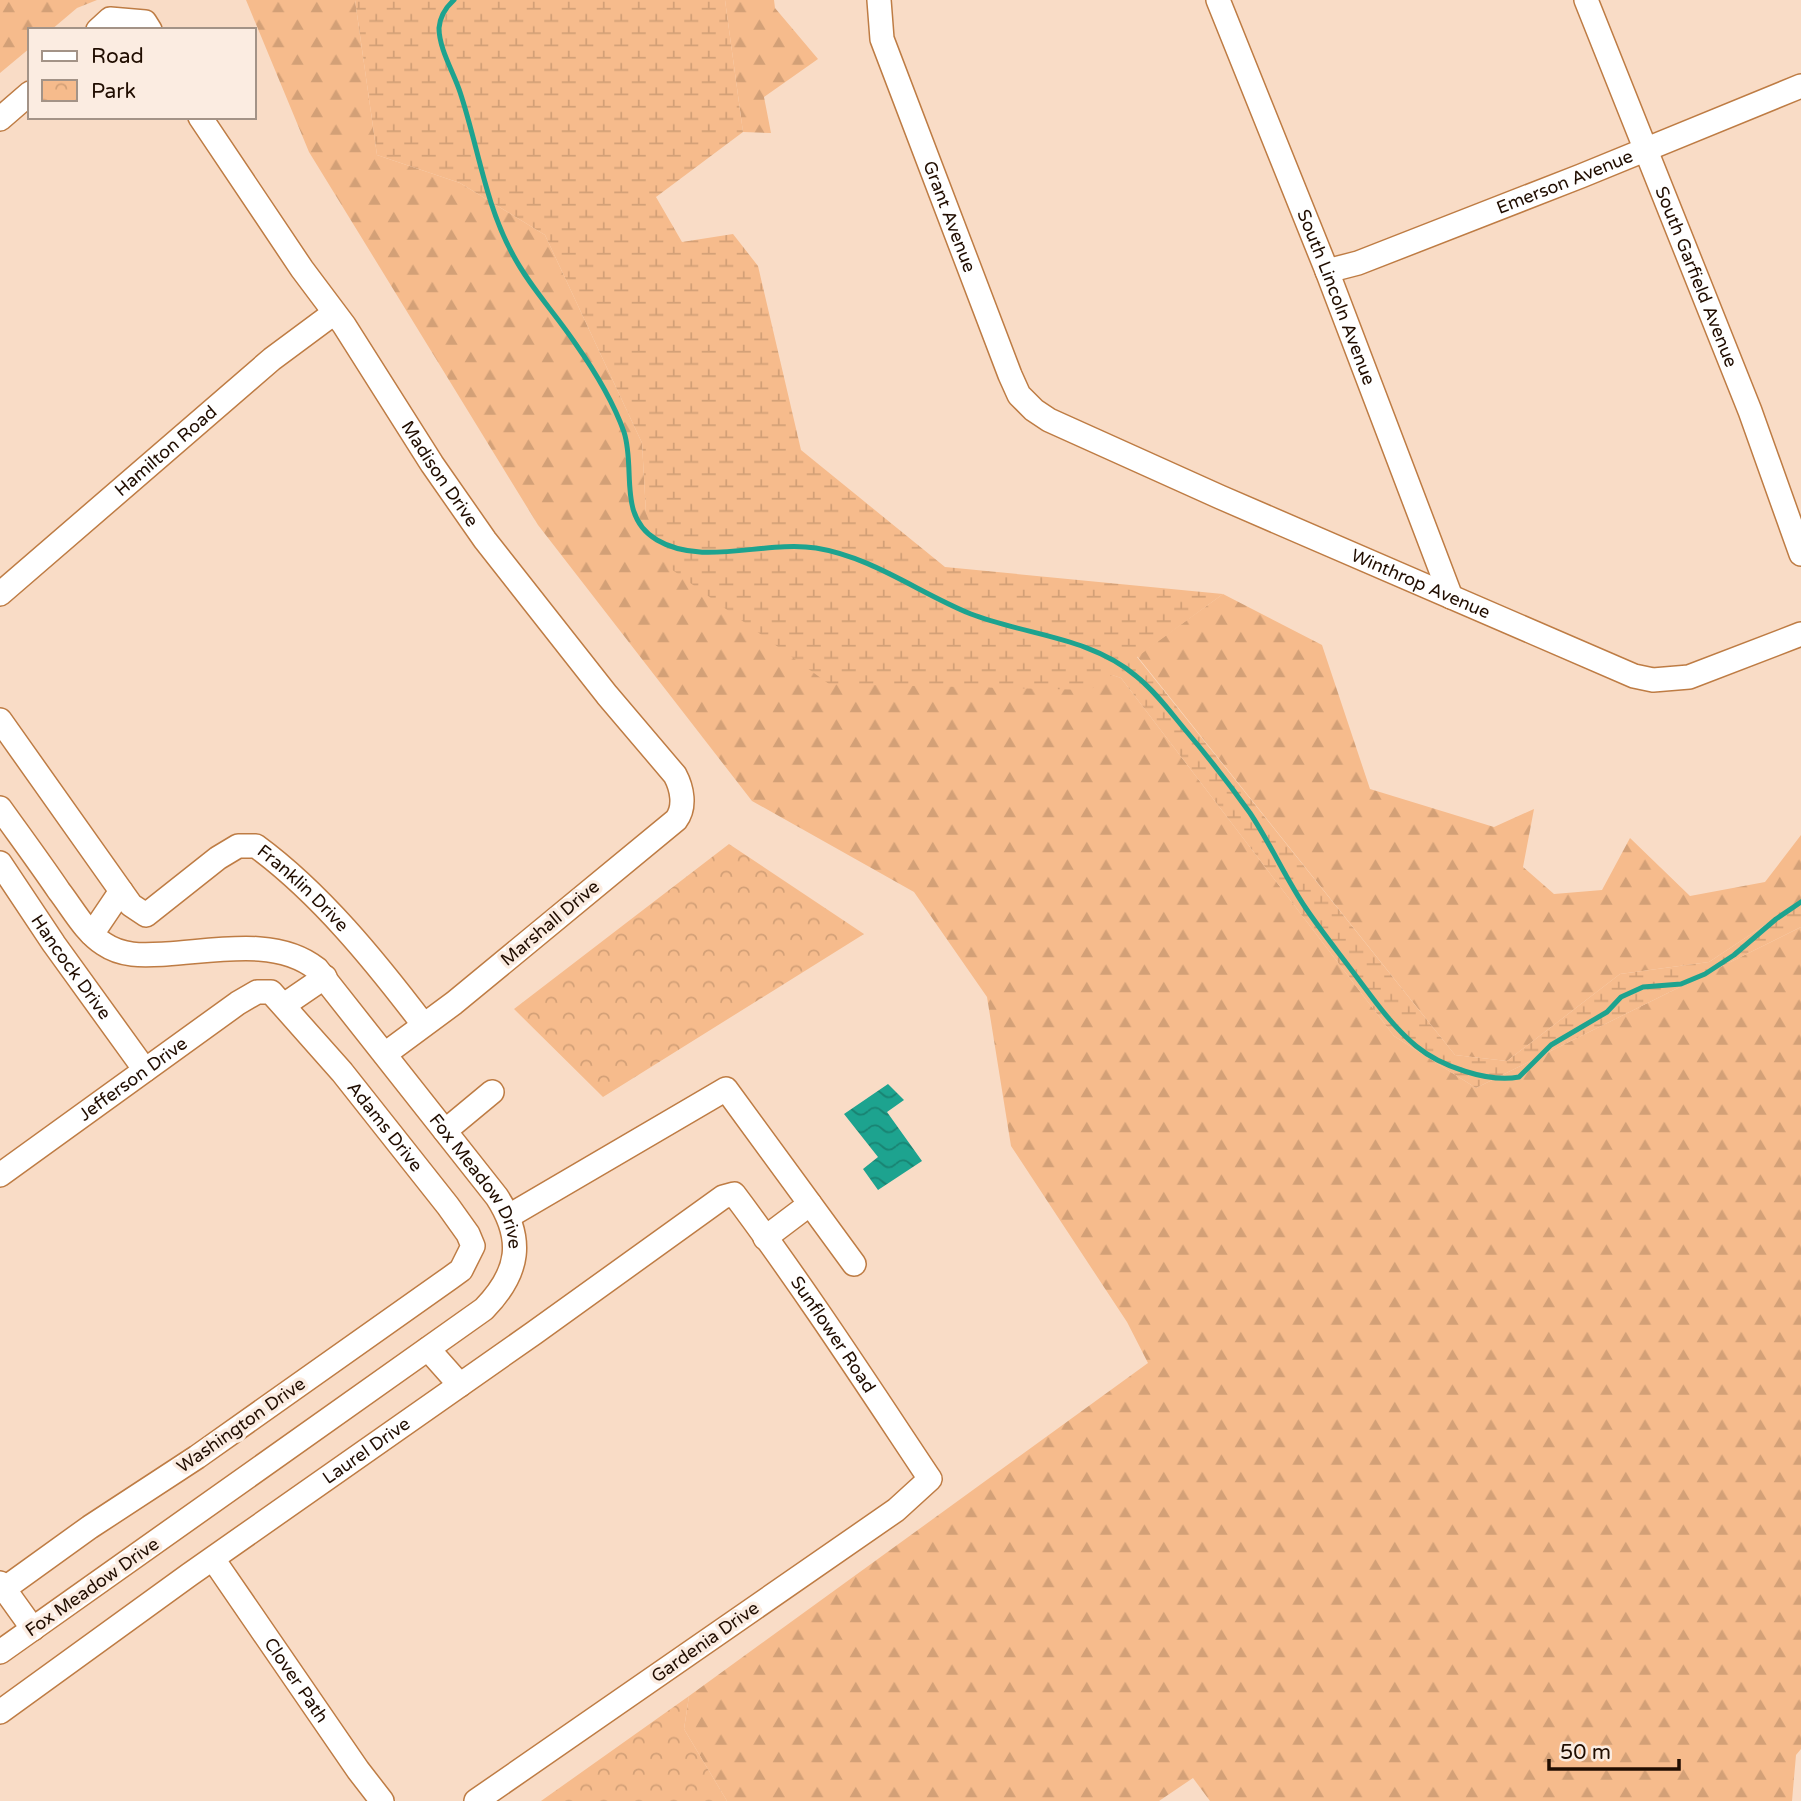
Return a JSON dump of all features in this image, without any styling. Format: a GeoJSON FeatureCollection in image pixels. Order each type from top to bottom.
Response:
{"type":"FeatureCollection","features":[{"type":"Feature","properties":{"kind":"street","name":"Grant Avenue"},"geometry":{"type":"LineString","coordinates":[[879,0],[882,38],[1010,375],[1019,395],[1034,410],[1049,419]]}},
{"type":"Feature","properties":{"kind":"street","name":"South Lincoln Avenue"},"geometry":{"type":"LineString","coordinates":[[1218,0],[1327,271],[1451,597]]}},
{"type":"Feature","properties":{"kind":"street","name":"South Garfield Avenue"},"geometry":{"type":"LineString","coordinates":[[1586,0],[1750,411],[1801,554]]}},
{"type":"Feature","properties":{"kind":"street"},"geometry":{"type":"LineString","coordinates":[[100,28],[110,19],[145,22],[149,28]]}},
{"type":"Feature","properties":{"kind":"street","name":"Emerson Avenue"},"geometry":{"type":"LineString","coordinates":[[1327,271],[1358,263],[1801,86]]}},
{"type":"Feature","properties":{"kind":"street"},"geometry":{"type":"LineString","coordinates":[[0,118],[28,95]]}},
{"type":"Feature","properties":{"kind":"street","name":"Madison Drive"},"geometry":{"type":"LineString","coordinates":[[201,119],[371,366],[432,464],[485,540],[607,695],[675,775],[682,788],[680,814],[676,820]]}},
{"type":"Feature","properties":{"kind":"street","name":"Hamilton Road"},"geometry":{"type":"LineString","coordinates":[[0,594],[272,359],[334,313]]}},
{"type":"Feature","properties":{"kind":"street","name":"Winthrop Avenue"},"geometry":{"type":"LineString","coordinates":[[1049,419],[1220,497],[1616,669],[1653,680],[1689,677],[1801,634]]}},
{"type":"Feature","properties":{"kind":"street","name":"Franklin Drive"},"geometry":{"type":"LineString","coordinates":[[0,720],[131,905],[146,915],[218,858],[238,846],[256,846],[290,874],[344,929],[423,1024]]}},
{"type":"Feature","properties":{"kind":"street","name":"Fox Meadow Drive"},"geometry":{"type":"LineString","coordinates":[[0,808],[92,934],[113,949],[143,955],[277,950],[300,958],[324,977],[446,1131],[509,1216],[515,1241],[513,1261],[499,1291],[484,1309],[0,1652]]}},
{"type":"Feature","properties":{"kind":"street","name":"Marshall Drive"},"geometry":{"type":"LineString","coordinates":[[423,1024],[454,1003],[676,820]]}},
{"type":"Feature","properties":{"kind":"street","name":"Hancock Drive"},"geometry":{"type":"LineString","coordinates":[[0,863],[54,944],[145,1070]]}},
{"type":"Feature","properties":{"kind":"street"},"geometry":{"type":"LineString","coordinates":[[92,934],[121,891]]}},
{"type":"Feature","properties":{"kind":"street","name":"Jefferson Drive"},"geometry":{"type":"LineString","coordinates":[[0,1175],[238,1003],[257,992],[278,998],[324,977]]}},
{"type":"Feature","properties":{"kind":"street","name":"Adams Drive"},"geometry":{"type":"LineString","coordinates":[[278,998],[342,1072],[468,1234],[473,1246],[461,1270]]}},
{"type":"Feature","properties":{"kind":"street"},"geometry":{"type":"LineString","coordinates":[[385,1054],[423,1024]]}},
{"type":"Feature","properties":{"kind":"street"},"geometry":{"type":"LineString","coordinates":[[509,1216],[726,1089],[854,1264]]}},
{"type":"Feature","properties":{"kind":"street"},"geometry":{"type":"LineString","coordinates":[[446,1131],[492,1092]]}},
{"type":"Feature","properties":{"kind":"street","name":"Sunflower Road"},"geometry":{"type":"LineString","coordinates":[[734,1194],[845,1349],[930,1479]]}},
{"type":"Feature","properties":{"kind":"street","name":"Laurel Drive"},"geometry":{"type":"LineString","coordinates":[[0,1712],[723,1197],[734,1194]]}},
{"type":"Feature","properties":{"kind":"street"},"geometry":{"type":"LineString","coordinates":[[765,1238],[810,1204]]}},
{"type":"Feature","properties":{"kind":"street","name":"Washington Drive"},"geometry":{"type":"LineString","coordinates":[[8,1583],[197,1457],[461,1270]]}},
{"type":"Feature","properties":{"kind":"street"},"geometry":{"type":"LineString","coordinates":[[428,1349],[460,1385]]}},
{"type":"Feature","properties":{"kind":"street","name":"Gardenia Drive"},"geometry":{"type":"LineString","coordinates":[[476,1801],[896,1510],[930,1479]]}},
{"type":"Feature","properties":{"kind":"street","name":"Clover Path"},"geometry":{"type":"LineString","coordinates":[[213,1559],[382,1801]]}},
{"type":"Feature","properties":{"kind":"street"},"geometry":{"type":"LineString","coordinates":[[8,1583],[33,1629]]}},
{"type":"Feature","properties":{"kind":"green space"},"geometry":{"type":"Polygon","coordinates":[[[0,0],[97,0],[77,8],[53,28],[28,28],[28,50],[0,73],[0,0]]]}},
{"type":"Feature","properties":{"kind":"green space"},"geometry":{"type":"Polygon","coordinates":[[[246,0],[355,0],[377,155],[460,183],[545,235],[642,443],[646,513],[1121,678],[1394,1036],[1476,1088],[1801,927],[1801,1749],[1796,1755],[1792,1801],[1210,1801],[1193,1778],[1159,1801],[727,1801],[684,1729],[689,1696],[1148,1363],[1127,1322],[1011,1146],[987,997],[914,892],[752,801],[538,525],[309,152],[246,0]]]}},
{"type":"Feature","properties":{"kind":"green space"},"geometry":{"type":"Polygon","coordinates":[[[355,0],[725,0],[743,132],[656,197],[682,242],[733,234],[758,266],[801,450],[945,567],[1223,594],[1137,657],[1455,1055],[1507,1061],[1620,974],[1709,962],[1801,901],[1801,927],[1476,1088],[1394,1036],[1121,678],[1112,675],[1090,690],[829,684],[667,566],[646,513],[642,443],[545,235],[460,183],[377,155],[355,0]]]}},
{"type":"Feature","properties":{"kind":"green space"},"geometry":{"type":"Polygon","coordinates":[[[725,0],[774,0],[775,8],[818,59],[764,97],[771,133],[743,132],[725,0]]]}},
{"type":"Feature","properties":{"kind":"green space"},"geometry":{"type":"Polygon","coordinates":[[[1223,594],[1322,645],[1370,789],[1494,827],[1534,809],[1523,867],[1554,894],[1602,890],[1630,838],[1690,896],[1765,882],[1801,835],[1801,901],[1709,962],[1620,974],[1507,1061],[1455,1055],[1137,656],[1223,594]]]}},
{"type":"Feature","properties":{"kind":"green space"},"geometry":{"type":"Polygon","coordinates":[[[729,844],[864,934],[603,1097],[514,1009],[729,844]]]}},
{"type":"Feature","properties":{"kind":"green space"},"geometry":{"type":"Polygon","coordinates":[[[689,1696],[684,1729],[727,1801],[541,1801],[689,1696]]]}},
{"type":"Feature","properties":{"kind":"water"},"geometry":{"type":"Polygon","coordinates":[[[888,1084],[904,1100],[887,1112],[922,1161],[878,1190],[863,1169],[878,1157],[844,1114],[888,1084]]]}},
{"type":"Feature","properties":{"kind":"waterway"},"geometry":{"type":"LineString","coordinates":[[454,0],[442,16],[440,36],[460,92],[495,214],[519,265],[582,353],[609,397],[620,420],[627,446],[632,505],[637,519],[657,540],[694,552],[796,546],[837,553],[876,567],[971,614],[1057,638],[1118,663],[1157,696],[1227,782],[1257,824],[1311,916],[1391,1021],[1426,1053],[1465,1071],[1493,1078],[1519,1077],[1551,1045],[1607,1012],[1621,997],[1643,987],[1681,984],[1705,974],[1734,955],[1776,919],[1801,902]]}}]}
